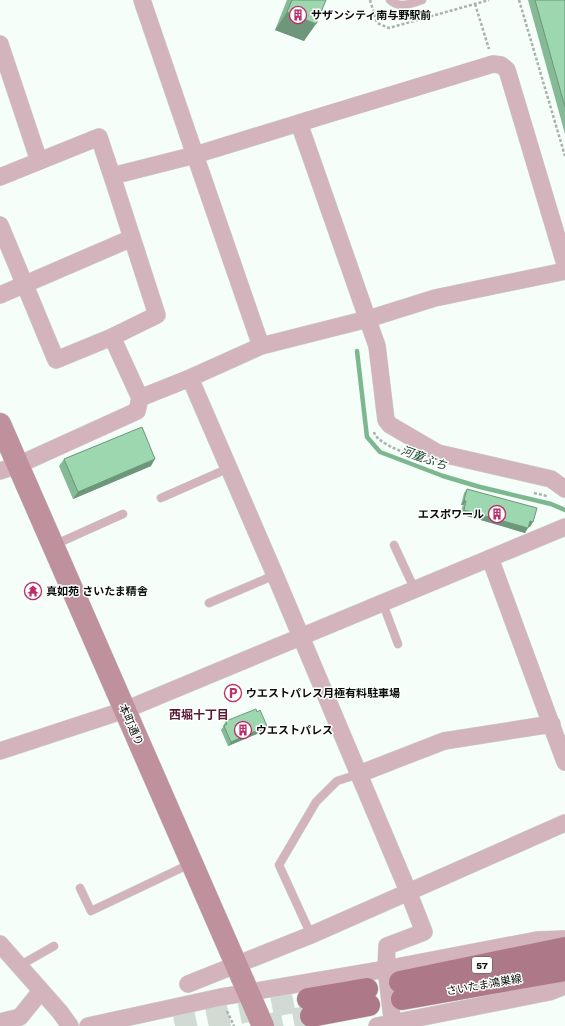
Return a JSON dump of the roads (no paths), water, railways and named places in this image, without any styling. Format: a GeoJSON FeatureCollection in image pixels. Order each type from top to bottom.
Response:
{"type":"FeatureCollection","features":[{"type":"Feature","properties":{"kind":"main road","name":"本町通り"},"geometry":{"type":"LineString","coordinates":[[0,424],[9,468],[53,545],[192,862],[235,965],[263,1026]]}},
{"type":"Feature","properties":{"kind":"main road","name":"さいたま鴻巣線"},"geometry":{"type":"LineString","coordinates":[[396,983],[565,948]]}},
{"type":"Feature","properties":{"kind":"main road","name":"さいたま鴻巣線"},"geometry":{"type":"LineString","coordinates":[[396,983],[565,970]]}},
{"type":"Feature","properties":{"kind":"main road"},"geometry":{"type":"LineString","coordinates":[[310,1008],[368,997]]}},
{"type":"Feature","properties":{"kind":"street"},"geometry":{"type":"LineString","coordinates":[[142,0],[260,346]]}},
{"type":"Feature","properties":{"kind":"street"},"geometry":{"type":"LineString","coordinates":[[0,44],[39,161]]}},
{"type":"Feature","properties":{"kind":"street"},"geometry":{"type":"LineString","coordinates":[[112,176],[195,155],[493,64],[501,65],[507,70],[565,264]]}},
{"type":"Feature","properties":{"kind":"street"},"geometry":{"type":"LineString","coordinates":[[298,123],[377,346],[386,420],[390,425],[438,453],[551,479],[565,489]]}},
{"type":"Feature","properties":{"kind":"street"},"geometry":{"type":"LineString","coordinates":[[0,177],[99,137],[157,315],[112,337],[56,360],[0,225]]}},
{"type":"Feature","properties":{"kind":"street"},"geometry":{"type":"LineString","coordinates":[[0,295],[132,238]]}},
{"type":"Feature","properties":{"kind":"street"},"geometry":{"type":"LineString","coordinates":[[140,398],[190,378],[260,346],[368,319],[435,298],[565,271]]}},
{"type":"Feature","properties":{"kind":"street"},"geometry":{"type":"LineString","coordinates":[[9,468],[137,411],[140,398],[112,337]]}},
{"type":"Feature","properties":{"kind":"street"},"geometry":{"type":"LineString","coordinates":[[190,378],[275,575],[424,932],[386,946],[396,983],[387,1025],[549,992],[565,986]]}},
{"type":"Feature","properties":{"kind":"street"},"geometry":{"type":"LineString","coordinates":[[0,751],[125,710],[383,604],[565,527]]}},
{"type":"Feature","properties":{"kind":"street"},"geometry":{"type":"LineString","coordinates":[[490,558],[565,762]]}},
{"type":"Feature","properties":{"kind":"street"},"geometry":{"type":"LineString","coordinates":[[359,774],[444,741],[552,724]]}},
{"type":"Feature","properties":{"kind":"street"},"geometry":{"type":"LineString","coordinates":[[188,984],[310,935],[565,823]]}},
{"type":"Feature","properties":{"kind":"street"},"geometry":{"type":"LineString","coordinates":[[88,1026],[248,992],[396,983],[537,940],[565,939]]}},
{"type":"Feature","properties":{"kind":"street"},"geometry":{"type":"LineString","coordinates":[[0,944],[60,1012],[70,1026]]}},
{"type":"Feature","properties":{"kind":"street"},"geometry":{"type":"LineString","coordinates":[[0,1022],[20,1017],[41,991]]}},
{"type":"Feature","properties":{"kind":"lane"},"geometry":{"type":"LineString","coordinates":[[390,0],[396,4],[404,6],[422,0]]}},
{"type":"Feature","properties":{"kind":"lane"},"geometry":{"type":"LineString","coordinates":[[161,498],[229,468]]}},
{"type":"Feature","properties":{"kind":"lane"},"geometry":{"type":"LineString","coordinates":[[53,545],[123,514]]}},
{"type":"Feature","properties":{"kind":"lane"},"geometry":{"type":"LineString","coordinates":[[394,545],[415,590]]}},
{"type":"Feature","properties":{"kind":"lane"},"geometry":{"type":"LineString","coordinates":[[209,602],[275,575]]}},
{"type":"Feature","properties":{"kind":"lane"},"geometry":{"type":"LineString","coordinates":[[383,604],[398,644]]}},
{"type":"Feature","properties":{"kind":"lane"},"geometry":{"type":"LineString","coordinates":[[310,935],[279,865],[316,802],[337,781],[359,774]]}},
{"type":"Feature","properties":{"kind":"lane"},"geometry":{"type":"LineString","coordinates":[[80,888],[91,911],[192,862]]}},
{"type":"Feature","properties":{"kind":"lane"},"geometry":{"type":"LineString","coordinates":[[20,966],[54,946]]}},
{"type":"Feature","properties":{"kind":"waterway","name":"河童ぶち"},"geometry":{"type":"LineString","coordinates":[[357,351],[367,437],[380,452],[443,476],[480,487],[551,504],[565,510]]}},
{"type":"Feature","properties":{"kind":"tunnel"},"geometry":{"type":"LineString","coordinates":[[175,1026],[308,999]]}},
{"type":"Feature","properties":{"kind":"tunnel"},"geometry":{"type":"LineString","coordinates":[[261,1026],[311,1016]]}},
{"type":"Feature","properties":{"kind":"place","name":"サザンシティ南与野駅前"},"geometry":{"type":"Point","coordinates":[298,15]}},
{"type":"Feature","properties":{"kind":"place","name":"エスポワール"},"geometry":{"type":"Point","coordinates":[497,514]}},
{"type":"Feature","properties":{"kind":"place","name":"真如苑 さいたま精舎"},"geometry":{"type":"Point","coordinates":[33,591]}},
{"type":"Feature","properties":{"kind":"place","name":"ウエストパレス月極有料駐車場"},"geometry":{"type":"Point","coordinates":[233,693]}},
{"type":"Feature","properties":{"kind":"place","name":"ウエストパレス"},"geometry":{"type":"Point","coordinates":[243,730]}},
{"type":"Feature","properties":{"kind":"district","name":"西堀十丁目"},"geometry":{"type":"Point","coordinates":[199,715]}}]}
